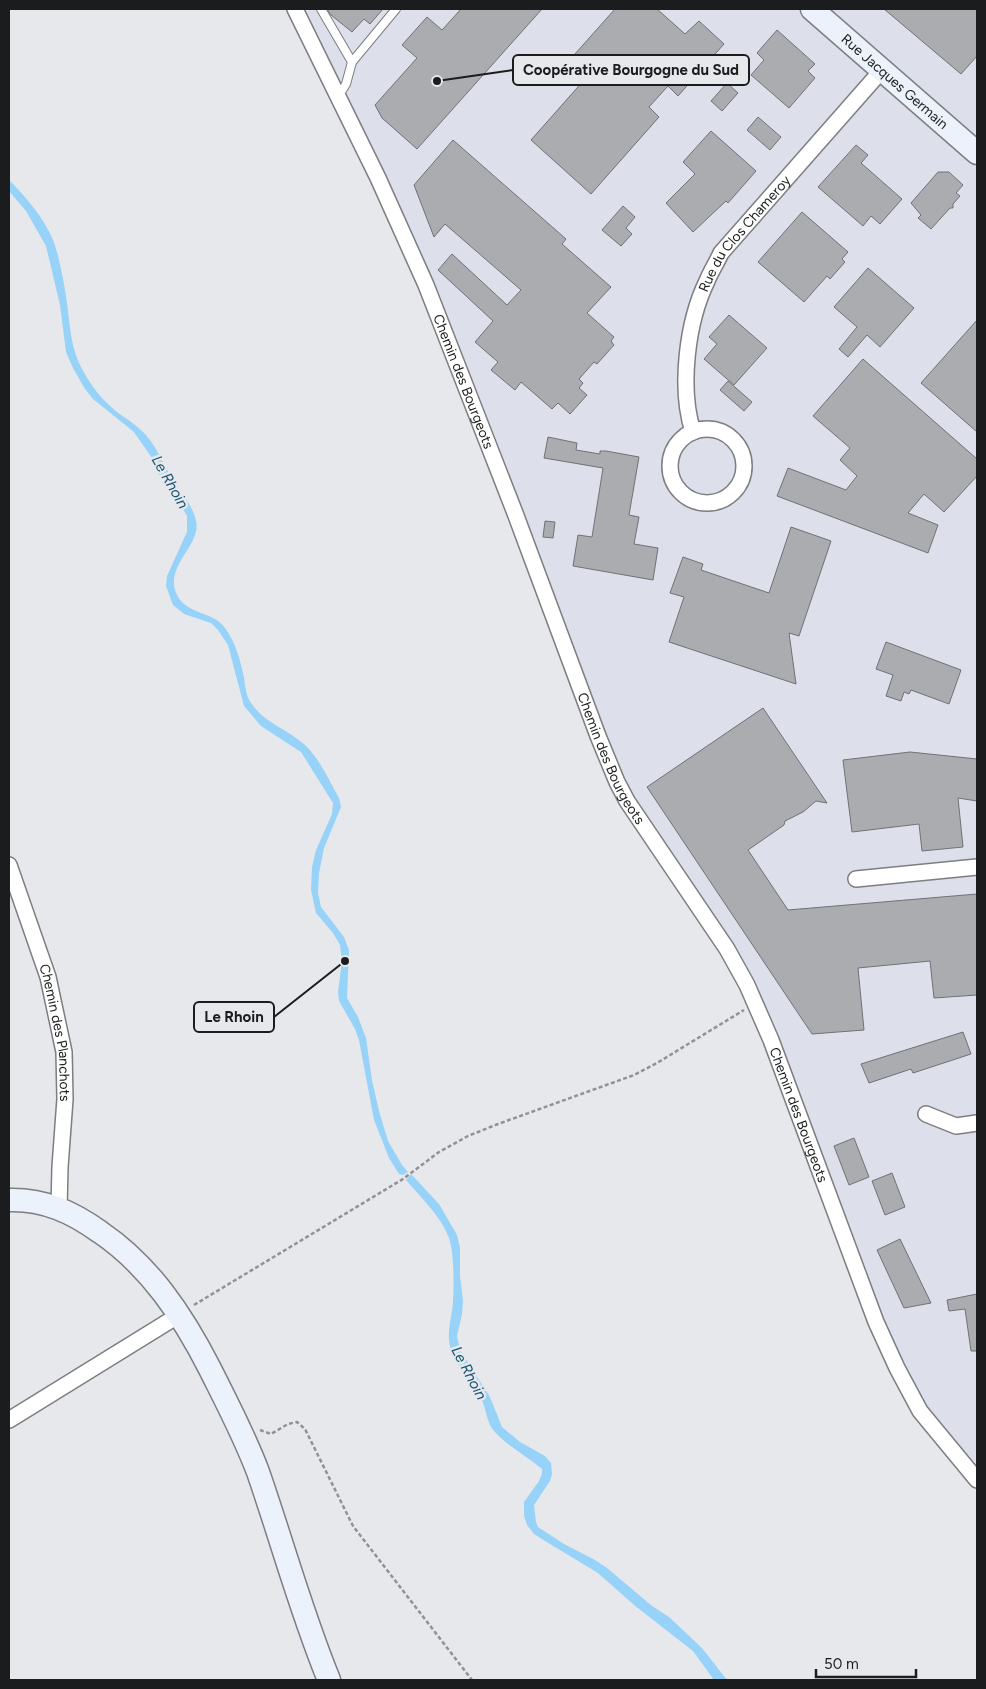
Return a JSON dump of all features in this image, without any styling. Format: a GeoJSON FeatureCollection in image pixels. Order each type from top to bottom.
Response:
{"type":"FeatureCollection","features":[{"type":"Feature","properties":{"kind":"street","name":"Chemin des Bourgeots"},"geometry":{"type":"LineString","coordinates":[[294,9],[378,178],[426,285],[614,776],[627,801],[727,949],[757,1004],[876,1322],[897,1368],[920,1411],[977,1480]]}},
{"type":"Feature","properties":{"kind":"street","name":"Rue Jacques Germain"},"geometry":{"type":"LineString","coordinates":[[812,9],[977,153]]}},
{"type":"Feature","properties":{"kind":"street","name":"Rue du Clos Chameroy"},"geometry":{"type":"LineString","coordinates":[[693,432],[686,399],[685,373],[695,312],[706,282],[722,253],[882,70]]}},
{"type":"Feature","properties":{"kind":"street"},"geometry":{"type":"LineString","coordinates":[[702,430],[719,431],[734,441],[740,448],[744,465],[741,483],[729,496],[721,501],[712,503],[695,502],[680,492],[671,476],[670,467],[678,442],[693,432],[702,430]]}},
{"type":"Feature","properties":{"kind":"street","name":"Chemin des Planchots"},"geometry":{"type":"LineString","coordinates":[[9,864],[48,977],[64,1052],[65,1099],[59,1208]]}},
{"type":"Feature","properties":{"kind":"street"},"geometry":{"type":"LineString","coordinates":[[856,879],[977,867]]}},
{"type":"Feature","properties":{"kind":"street"},"geometry":{"type":"LineString","coordinates":[[926,1114],[956,1126],[977,1123]]}},
{"type":"Feature","properties":{"kind":"street"},"geometry":{"type":"LineString","coordinates":[[9,1200],[32,1201],[59,1208],[84,1221],[127,1253],[165,1294],[202,1354],[232,1411],[257,1472],[312,1637],[329,1680]]}},
{"type":"Feature","properties":{"kind":"street"},"geometry":{"type":"LineString","coordinates":[[9,1420],[179,1315]]}},
{"type":"Feature","properties":{"kind":"lane"},"geometry":{"type":"LineString","coordinates":[[321,9],[352,62]]}},
{"type":"Feature","properties":{"kind":"lane"},"geometry":{"type":"LineString","coordinates":[[338,97],[346,84],[352,62],[396,9]]}},
{"type":"Feature","properties":{"kind":"path"},"geometry":{"type":"LineString","coordinates":[[179,1315],[403,1179],[439,1152],[468,1136],[634,1075],[757,1004]]}},
{"type":"Feature","properties":{"kind":"path"},"geometry":{"type":"LineString","coordinates":[[258,1429],[271,1434],[288,1424],[297,1422],[304,1429],[353,1526],[472,1680]]}},
{"type":"Feature","properties":{"kind":"shaded area"},"geometry":{"type":"Polygon","coordinates":[[[289,9],[977,9],[977,1490],[910,1406],[762,1017],[725,956],[620,797],[400,238],[289,9]]]}},
{"type":"Feature","properties":{"kind":"water"},"geometry":{"type":"Polygon","coordinates":[[[9,180],[34,208],[53,240],[63,280],[73,345],[82,369],[105,401],[138,427],[151,441],[194,515],[196,530],[194,539],[178,565],[175,575],[174,584],[177,595],[187,606],[214,618],[225,628],[237,652],[245,687],[251,703],[270,722],[300,741],[312,752],[339,798],[341,807],[324,848],[319,873],[318,893],[321,907],[344,937],[349,950],[347,998],[358,1017],[366,1038],[379,1111],[388,1141],[408,1172],[403,1175],[399,1174],[389,1158],[374,1120],[359,1040],[339,1001],[338,992],[342,961],[340,945],[333,933],[316,913],[311,890],[312,867],[316,850],[332,814],[333,803],[301,752],[261,726],[244,706],[228,645],[218,630],[211,623],[184,614],[173,605],[166,586],[167,576],[187,532],[187,516],[158,473],[154,461],[134,432],[93,399],[73,368],[66,352],[60,305],[46,246],[26,211],[9,191],[9,180]]]}},
{"type":"Feature","properties":{"kind":"water"},"geometry":{"type":"Polygon","coordinates":[[[411,1174],[439,1204],[457,1235],[460,1248],[460,1276],[463,1301],[457,1336],[460,1350],[490,1397],[502,1427],[520,1442],[545,1456],[551,1463],[552,1474],[550,1481],[534,1505],[538,1527],[607,1568],[652,1606],[669,1617],[702,1648],[727,1680],[714,1680],[693,1651],[634,1605],[598,1573],[534,1534],[527,1525],[524,1516],[524,1502],[539,1481],[542,1469],[505,1442],[494,1431],[488,1421],[475,1387],[454,1357],[449,1340],[453,1302],[451,1244],[442,1223],[406,1180],[411,1174]]]}},
{"type":"Feature","properties":{"kind":"building"},"geometry":{"type":"Polygon","coordinates":[[[327,9],[383,9],[370,24],[364,19],[352,32],[331,15],[327,9]]]}},
{"type":"Feature","properties":{"kind":"building"},"geometry":{"type":"Polygon","coordinates":[[[461,9],[542,9],[417,149],[382,118],[375,105],[417,58],[402,45],[427,17],[442,30],[461,9]]]}},
{"type":"Feature","properties":{"kind":"building"},"geometry":{"type":"Polygon","coordinates":[[[615,9],[657,9],[685,34],[699,21],[724,44],[678,96],[668,86],[649,107],[659,117],[591,194],[531,140],[585,79],[567,63],[615,9]]]}},
{"type":"Feature","properties":{"kind":"building"},"geometry":{"type":"Polygon","coordinates":[[[884,9],[977,9],[977,56],[961,74],[884,9]]]}},
{"type":"Feature","properties":{"kind":"building"},"geometry":{"type":"Polygon","coordinates":[[[777,30],[815,64],[808,71],[815,78],[789,108],[751,75],[764,60],[757,53],[777,30]]]}},
{"type":"Feature","properties":{"kind":"building"},"geometry":{"type":"Polygon","coordinates":[[[727,83],[738,93],[722,111],[711,101],[727,83]]]}},
{"type":"Feature","properties":{"kind":"building"},"geometry":{"type":"Polygon","coordinates":[[[758,117],[781,137],[770,150],[747,130],[758,117]]]}},
{"type":"Feature","properties":{"kind":"building"},"geometry":{"type":"Polygon","coordinates":[[[711,131],[756,171],[728,203],[726,201],[693,232],[666,203],[695,174],[683,162],[711,131]]]}},
{"type":"Feature","properties":{"kind":"building"},"geometry":{"type":"Polygon","coordinates":[[[453,140],[566,239],[562,244],[611,287],[587,313],[614,337],[611,341],[614,345],[597,364],[594,362],[579,379],[583,383],[579,388],[587,395],[570,414],[558,403],[552,409],[521,382],[515,390],[491,370],[498,362],[475,342],[493,321],[438,270],[452,254],[507,305],[521,290],[445,224],[434,237],[414,185],[453,140]]]}},
{"type":"Feature","properties":{"kind":"building"},"geometry":{"type":"Polygon","coordinates":[[[856,145],[868,155],[861,163],[902,199],[880,224],[871,216],[863,226],[818,187],[856,145]]]}},
{"type":"Feature","properties":{"kind":"building"},"geometry":{"type":"Polygon","coordinates":[[[938,172],[949,172],[963,185],[956,193],[960,196],[953,204],[953,208],[950,208],[931,229],[918,218],[921,215],[911,203],[938,172]]]}},
{"type":"Feature","properties":{"kind":"building"},"geometry":{"type":"Polygon","coordinates":[[[623,206],[635,217],[626,228],[632,234],[621,246],[602,230],[623,206]]]}},
{"type":"Feature","properties":{"kind":"building"},"geometry":{"type":"Polygon","coordinates":[[[802,212],[848,252],[842,259],[845,262],[830,279],[827,276],[804,302],[758,262],[802,212]]]}},
{"type":"Feature","properties":{"kind":"building"},"geometry":{"type":"Polygon","coordinates":[[[868,268],[914,308],[880,347],[867,335],[848,357],[839,349],[857,327],[834,307],[868,268]]]}},
{"type":"Feature","properties":{"kind":"building"},"geometry":{"type":"Polygon","coordinates":[[[729,315],[767,348],[734,385],[704,359],[717,344],[709,337],[729,315]]]}},
{"type":"Feature","properties":{"kind":"building"},"geometry":{"type":"Polygon","coordinates":[[[977,320],[977,432],[921,383],[977,320]]]}},
{"type":"Feature","properties":{"kind":"building"},"geometry":{"type":"Polygon","coordinates":[[[863,359],[977,459],[977,476],[944,512],[924,494],[908,513],[938,525],[928,553],[777,496],[788,468],[846,490],[857,476],[840,460],[850,448],[813,416],[863,359]]]}},
{"type":"Feature","properties":{"kind":"building"},"geometry":{"type":"Polygon","coordinates":[[[728,381],[752,402],[744,411],[720,390],[728,381]]]}},
{"type":"Feature","properties":{"kind":"building"},"geometry":{"type":"Polygon","coordinates":[[[548,437],[577,443],[576,450],[600,454],[600,451],[606,451],[639,457],[629,515],[639,517],[634,544],[658,548],[653,580],[573,566],[578,535],[592,537],[603,468],[544,458],[548,437]]]}},
{"type":"Feature","properties":{"kind":"building"},"geometry":{"type":"Polygon","coordinates":[[[545,521],[555,522],[553,538],[543,537],[545,521]]]}},
{"type":"Feature","properties":{"kind":"building"},"geometry":{"type":"Polygon","coordinates":[[[791,527],[831,541],[799,636],[789,633],[796,684],[669,642],[684,597],[670,593],[683,557],[703,564],[701,570],[769,593],[791,527]]]}},
{"type":"Feature","properties":{"kind":"building"},"geometry":{"type":"Polygon","coordinates":[[[886,642],[961,670],[949,704],[911,690],[909,694],[904,692],[901,701],[886,696],[893,675],[876,669],[886,642]]]}},
{"type":"Feature","properties":{"kind":"building"},"geometry":{"type":"Polygon","coordinates":[[[763,708],[827,803],[816,801],[803,812],[785,821],[784,825],[748,850],[788,910],[977,894],[977,995],[934,998],[930,961],[858,968],[864,1030],[812,1034],[647,787],[763,708]]]}},
{"type":"Feature","properties":{"kind":"building"},"geometry":{"type":"Polygon","coordinates":[[[910,752],[977,759],[977,801],[958,798],[963,847],[922,851],[919,824],[852,832],[843,760],[910,752]]]}},
{"type":"Feature","properties":{"kind":"building"},"geometry":{"type":"Polygon","coordinates":[[[963,1032],[971,1054],[913,1073],[911,1069],[869,1083],[861,1064],[963,1032]]]}},
{"type":"Feature","properties":{"kind":"building"},"geometry":{"type":"Polygon","coordinates":[[[854,1138],[869,1177],[849,1185],[834,1146],[854,1138]]]}},
{"type":"Feature","properties":{"kind":"building"},"geometry":{"type":"Polygon","coordinates":[[[892,1173],[905,1207],[885,1215],[872,1181],[892,1173]]]}},
{"type":"Feature","properties":{"kind":"building"},"geometry":{"type":"Polygon","coordinates":[[[900,1239],[931,1303],[904,1308],[877,1250],[900,1239]]]}},
{"type":"Feature","properties":{"kind":"building"},"geometry":{"type":"Polygon","coordinates":[[[977,1294],[977,1351],[971,1351],[965,1309],[949,1311],[947,1300],[977,1294]]]}},
{"type":"Feature","properties":{"kind":"place","name":"Coopérative Bourgogne du Sud"},"geometry":{"type":"Point","coordinates":[437,81]}},
{"type":"Feature","properties":{"kind":"place","name":"Le Rhoin"},"geometry":{"type":"Point","coordinates":[345,961]}}]}
